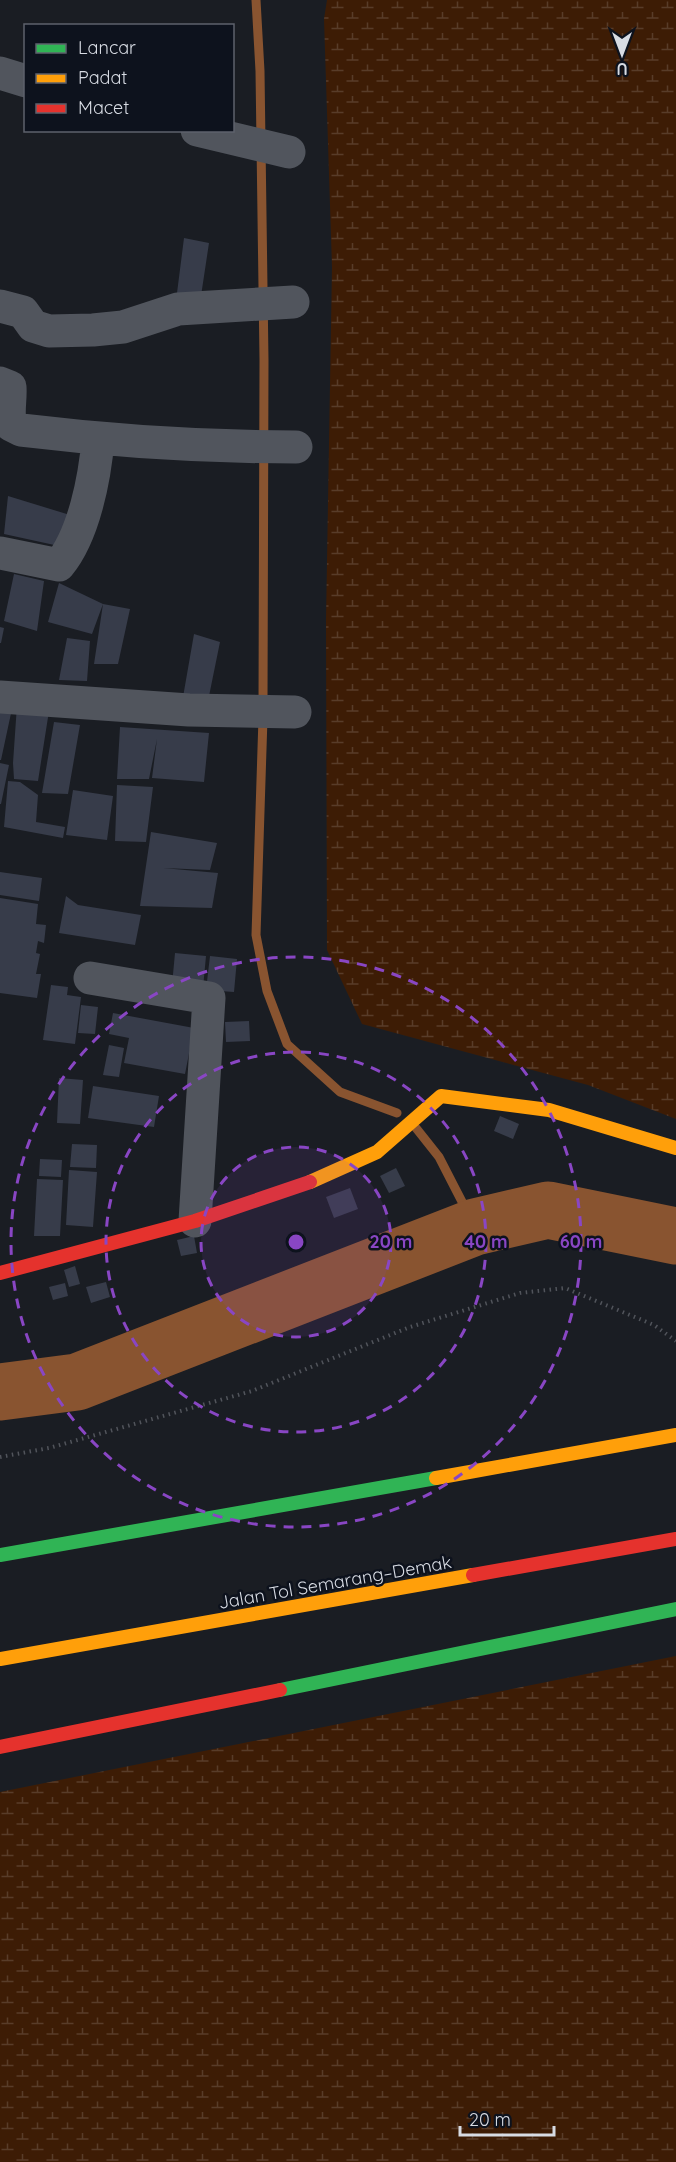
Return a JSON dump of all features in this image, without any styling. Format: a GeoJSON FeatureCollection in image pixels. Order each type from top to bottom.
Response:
{"type":"FeatureCollection","features":[{"type":"Feature","properties":{"kind":"main road"},"geometry":{"type":"LineString","coordinates":[[0,1273],[195,1221],[326,1177],[377,1152],[441,1096],[549,1110],[676,1148]]}},
{"type":"Feature","properties":{"kind":"main road"},"geometry":{"type":"LineString","coordinates":[[0,1555],[676,1435]]}},
{"type":"Feature","properties":{"kind":"main road","name":"Jalan Tol Semarang–Demak"},"geometry":{"type":"LineString","coordinates":[[0,1659],[676,1539]]}},
{"type":"Feature","properties":{"kind":"main road"},"geometry":{"type":"LineString","coordinates":[[0,1747],[676,1609]]}},
{"type":"Feature","properties":{"kind":"street"},"geometry":{"type":"LineString","coordinates":[[0,73],[24,80]]}},
{"type":"Feature","properties":{"kind":"street"},"geometry":{"type":"LineString","coordinates":[[205,132],[271,148]]}},
{"type":"Feature","properties":{"kind":"street"},"geometry":{"type":"LineString","coordinates":[[0,306],[23,312],[33,326],[69,332],[123,327],[178,309],[273,304]]}},
{"type":"Feature","properties":{"kind":"street"},"geometry":{"type":"LineString","coordinates":[[0,383],[10,387],[11,407],[8,417],[11,425],[21,430],[98,439],[274,447]]}},
{"type":"Feature","properties":{"kind":"street"},"geometry":{"type":"LineString","coordinates":[[0,553],[59,565],[71,548],[96,472],[98,439]]}},
{"type":"Feature","properties":{"kind":"street"},"geometry":{"type":"LineString","coordinates":[[0,697],[189,710],[296,712]]}},
{"type":"Feature","properties":{"kind":"street"},"geometry":{"type":"LineString","coordinates":[[90,978],[209,998],[195,1221]]}},
{"type":"Feature","properties":{"kind":"path"},"geometry":{"type":"LineString","coordinates":[[0,1456],[49,1448],[252,1391],[410,1327],[520,1293],[566,1288],[654,1325],[676,1341]]}},
{"type":"Feature","properties":{"kind":"green space"},"geometry":{"type":"Polygon","coordinates":[[[327,0],[676,0],[676,1119],[588,1085],[362,1024],[327,950],[326,621],[332,267],[324,19],[327,0]]]}},
{"type":"Feature","properties":{"kind":"green space"},"geometry":{"type":"Polygon","coordinates":[[[676,1656],[676,2162],[0,2162],[0,1792],[676,1656]]]}},
{"type":"Feature","properties":{"kind":"building"},"geometry":{"type":"Polygon","coordinates":[[[184,238],[209,243],[201,296],[177,293],[184,238]]]}},
{"type":"Feature","properties":{"kind":"building"},"geometry":{"type":"Polygon","coordinates":[[[8,496],[70,515],[59,546],[4,534],[8,496]]]}},
{"type":"Feature","properties":{"kind":"building"},"geometry":{"type":"Polygon","coordinates":[[[14,574],[44,581],[37,631],[4,621],[14,574]]]}},
{"type":"Feature","properties":{"kind":"building"},"geometry":{"type":"Polygon","coordinates":[[[59,583],[103,604],[92,634],[48,622],[59,583]]]}},
{"type":"Feature","properties":{"kind":"building"},"geometry":{"type":"Polygon","coordinates":[[[103,604],[130,609],[118,664],[94,664],[103,604]]]}},
{"type":"Feature","properties":{"kind":"building"},"geometry":{"type":"Polygon","coordinates":[[[0,627],[4,628],[1,643],[0,643],[0,627]]]}},
{"type":"Feature","properties":{"kind":"building"},"geometry":{"type":"Polygon","coordinates":[[[194,634],[220,642],[208,701],[183,697],[194,634]]]}},
{"type":"Feature","properties":{"kind":"building"},"geometry":{"type":"Polygon","coordinates":[[[67,638],[90,641],[87,681],[59,680],[67,638]]]}},
{"type":"Feature","properties":{"kind":"building"},"geometry":{"type":"Polygon","coordinates":[[[0,702],[13,704],[1,760],[0,760],[0,702]]]}},
{"type":"Feature","properties":{"kind":"building"},"geometry":{"type":"Polygon","coordinates":[[[17,705],[49,711],[38,781],[14,779],[17,705]]]}},
{"type":"Feature","properties":{"kind":"building"},"geometry":{"type":"Polygon","coordinates":[[[54,722],[80,725],[68,794],[42,793],[54,722]]]}},
{"type":"Feature","properties":{"kind":"building"},"geometry":{"type":"Polygon","coordinates":[[[120,727],[209,733],[204,782],[152,778],[157,739],[149,779],[117,779],[120,727]]]}},
{"type":"Feature","properties":{"kind":"building"},"geometry":{"type":"Polygon","coordinates":[[[0,763],[9,765],[1,804],[0,804],[0,763]]]}},
{"type":"Feature","properties":{"kind":"building"},"geometry":{"type":"Polygon","coordinates":[[[8,781],[20,782],[38,795],[36,822],[65,827],[63,838],[4,827],[8,781]]]}},
{"type":"Feature","properties":{"kind":"building"},"geometry":{"type":"Polygon","coordinates":[[[117,785],[153,787],[146,842],[115,841],[117,785]]]}},
{"type":"Feature","properties":{"kind":"building"},"geometry":{"type":"Polygon","coordinates":[[[73,790],[113,796],[107,840],[66,835],[73,790]]]}},
{"type":"Feature","properties":{"kind":"building"},"geometry":{"type":"Polygon","coordinates":[[[151,832],[217,843],[210,870],[163,868],[218,873],[212,908],[140,906],[151,832]]]}},
{"type":"Feature","properties":{"kind":"building"},"geometry":{"type":"Polygon","coordinates":[[[0,872],[42,878],[39,901],[0,895],[0,872]]]}},
{"type":"Feature","properties":{"kind":"building"},"geometry":{"type":"Polygon","coordinates":[[[66,896],[78,905],[141,915],[135,945],[59,933],[66,896]]]}},
{"type":"Feature","properties":{"kind":"building"},"geometry":{"type":"Polygon","coordinates":[[[0,898],[38,904],[36,924],[46,925],[44,943],[38,941],[36,953],[40,954],[36,974],[41,974],[37,998],[0,993],[0,898]]]}},
{"type":"Feature","properties":{"kind":"building"},"geometry":{"type":"Polygon","coordinates":[[[175,953],[206,956],[203,988],[172,985],[175,953]]]}},
{"type":"Feature","properties":{"kind":"building"},"geometry":{"type":"Polygon","coordinates":[[[210,956],[237,959],[234,992],[206,990],[210,956]]]}},
{"type":"Feature","properties":{"kind":"building"},"geometry":{"type":"Polygon","coordinates":[[[51,985],[68,987],[67,995],[81,997],[75,1044],[43,1040],[51,985]]]}},
{"type":"Feature","properties":{"kind":"building"},"geometry":{"type":"Polygon","coordinates":[[[81,1005],[98,1007],[95,1034],[78,1033],[81,1005]]]}},
{"type":"Feature","properties":{"kind":"building"},"geometry":{"type":"Polygon","coordinates":[[[113,1013],[194,1028],[185,1074],[124,1063],[129,1038],[109,1034],[113,1013]]]}},
{"type":"Feature","properties":{"kind":"building"},"geometry":{"type":"Polygon","coordinates":[[[249,1021],[250,1041],[226,1042],[225,1022],[249,1021]]]}},
{"type":"Feature","properties":{"kind":"building"},"geometry":{"type":"Polygon","coordinates":[[[109,1045],[124,1048],[119,1077],[103,1075],[109,1045]]]}},
{"type":"Feature","properties":{"kind":"building"},"geometry":{"type":"Polygon","coordinates":[[[59,1078],[83,1080],[80,1124],[57,1123],[59,1078]]]}},
{"type":"Feature","properties":{"kind":"building"},"geometry":{"type":"Polygon","coordinates":[[[93,1086],[159,1096],[154,1127],[88,1118],[93,1086]]]}},
{"type":"Feature","properties":{"kind":"building"},"geometry":{"type":"Polygon","coordinates":[[[500,1116],[519,1124],[513,1139],[494,1131],[500,1116]]]}},
{"type":"Feature","properties":{"kind":"building"},"geometry":{"type":"Polygon","coordinates":[[[72,1144],[97,1145],[96,1168],[70,1167],[72,1144]]]}},
{"type":"Feature","properties":{"kind":"building"},"geometry":{"type":"Polygon","coordinates":[[[40,1159],[62,1160],[61,1177],[39,1176],[40,1159]]]}},
{"type":"Feature","properties":{"kind":"building"},"geometry":{"type":"Polygon","coordinates":[[[396,1168],[405,1186],[389,1193],[380,1176],[396,1168]]]}},
{"type":"Feature","properties":{"kind":"building"},"geometry":{"type":"Polygon","coordinates":[[[69,1170],[97,1172],[93,1227],[66,1225],[69,1170]]]}},
{"type":"Feature","properties":{"kind":"building"},"geometry":{"type":"Polygon","coordinates":[[[37,1179],[63,1180],[60,1236],[34,1236],[37,1179]]]}},
{"type":"Feature","properties":{"kind":"building"},"geometry":{"type":"Polygon","coordinates":[[[350,1188],[358,1209],[334,1218],[326,1197],[350,1188]]]}},
{"type":"Feature","properties":{"kind":"building"},"geometry":{"type":"Polygon","coordinates":[[[194,1236],[197,1253],[181,1256],[177,1240],[194,1236]]]}},
{"type":"Feature","properties":{"kind":"building"},"geometry":{"type":"Polygon","coordinates":[[[75,1266],[80,1284],[69,1287],[64,1270],[75,1266]]]}},
{"type":"Feature","properties":{"kind":"building"},"geometry":{"type":"Polygon","coordinates":[[[106,1282],[110,1297],[91,1303],[86,1287],[106,1282]]]}},
{"type":"Feature","properties":{"kind":"building"},"geometry":{"type":"Polygon","coordinates":[[[65,1283],[68,1296],[53,1300],[49,1287],[65,1283]]]}},
{"type":"Feature","properties":{"kind":"waterway"},"geometry":{"type":"LineString","coordinates":[[256,0],[260,71],[264,360],[263,706]]}},
{"type":"Feature","properties":{"kind":"waterway"},"geometry":{"type":"LineString","coordinates":[[263,718],[256,935],[267,991],[287,1044],[340,1092],[397,1113]]}},
{"type":"Feature","properties":{"kind":"waterway"},"geometry":{"type":"LineString","coordinates":[[416,1128],[439,1157],[475,1227]]}},
{"type":"Feature","properties":{"kind":"waterway"},"geometry":{"type":"LineString","coordinates":[[0,1392],[77,1382],[475,1227],[548,1210],[676,1236]]}},
{"type":"Feature","properties":{"kind":"traffic: fast"},"geometry":{"type":"LineString","coordinates":[[0,1555],[436,1478]]}},
{"type":"Feature","properties":{"kind":"traffic: fast"},"geometry":{"type":"LineString","coordinates":[[280,1690],[676,1609]]}},
{"type":"Feature","properties":{"kind":"traffic: slow"},"geometry":{"type":"LineString","coordinates":[[310,1182],[377,1152],[441,1096],[549,1110],[676,1148]]}},
{"type":"Feature","properties":{"kind":"traffic: slow"},"geometry":{"type":"LineString","coordinates":[[436,1478],[676,1435]]}},
{"type":"Feature","properties":{"kind":"traffic: slow"},"geometry":{"type":"LineString","coordinates":[[0,1659],[473,1575]]}},
{"type":"Feature","properties":{"kind":"traffic: jam"},"geometry":{"type":"LineString","coordinates":[[0,1273],[195,1221],[310,1182]]}},
{"type":"Feature","properties":{"kind":"traffic: jam"},"geometry":{"type":"LineString","coordinates":[[473,1575],[676,1539]]}},
{"type":"Feature","properties":{"kind":"traffic: jam"},"geometry":{"type":"LineString","coordinates":[[0,1747],[280,1690]]}}]}
